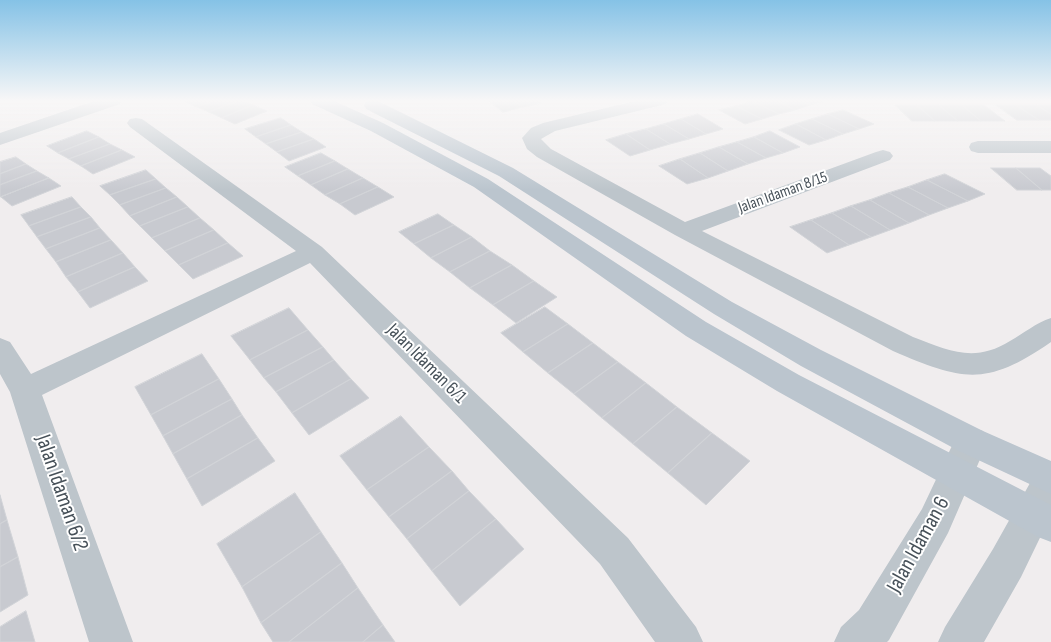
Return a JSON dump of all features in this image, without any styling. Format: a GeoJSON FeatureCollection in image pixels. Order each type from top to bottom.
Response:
{"type":"FeatureCollection","features":[{"type":"Feature","properties":{"kind":"main road"},"geometry":{"type":"LineString","coordinates":[[382,130],[481,183],[696,329],[788,383],[964,457],[1051,478]]}},
{"type":"Feature","properties":{"kind":"main road"},"geometry":{"type":"LineString","coordinates":[[422,130],[506,172],[723,308],[811,358],[964,457],[1042,519]]}},
{"type":"Feature","properties":{"kind":"street"},"geometry":{"type":"LineString","coordinates":[[0,140],[29,130]]}},
{"type":"Feature","properties":{"kind":"street","name":"Jalan Idaman 6/1"},"geometry":{"type":"LineString","coordinates":[[146,130],[313,252],[614,551],[681,642]]}},
{"type":"Feature","properties":{"kind":"street"},"geometry":{"type":"LineString","coordinates":[[542,130],[531,138],[534,145],[544,153],[683,230],[903,344],[932,356],[960,363],[990,363],[1010,354],[1051,328]]}},
{"type":"Feature","properties":{"kind":"street"},"geometry":{"type":"LineString","coordinates":[[978,147],[1051,147]]}},
{"type":"Feature","properties":{"kind":"street","name":"Jalan Idaman 8/15"},"geometry":{"type":"LineString","coordinates":[[683,230],[884,156]]}},
{"type":"Feature","properties":{"kind":"street"},"geometry":{"type":"LineString","coordinates":[[25,390],[313,252]]}},
{"type":"Feature","properties":{"kind":"street","name":"Jalan Idaman 6/2"},"geometry":{"type":"LineString","coordinates":[[0,349],[25,390],[111,642]]}},
{"type":"Feature","properties":{"kind":"street","name":"Jalan Idaman 6"},"geometry":{"type":"LineString","coordinates":[[856,642],[874,625],[935,521],[964,457]]}},
{"type":"Feature","properties":{"kind":"street"},"geometry":{"type":"LineString","coordinates":[[960,642],[1007,563],[1042,519],[1051,478]]}},
{"type":"Feature","properties":{"kind":"building"},"geometry":{"type":"Polygon","coordinates":[[[246,130],[277,130],[256,137],[246,130]]]}},
{"type":"Feature","properties":{"kind":"building"},"geometry":{"type":"Polygon","coordinates":[[[277,130],[299,130],[302,132],[266,144],[256,137],[277,130]]]}},
{"type":"Feature","properties":{"kind":"building"},"geometry":{"type":"Polygon","coordinates":[[[648,130],[674,130],[689,139],[670,144],[648,130]]]}},
{"type":"Feature","properties":{"kind":"building"},"geometry":{"type":"Polygon","coordinates":[[[648,130],[670,144],[650,150],[626,134],[648,130]]]}},
{"type":"Feature","properties":{"kind":"building"},"geometry":{"type":"Polygon","coordinates":[[[674,130],[699,130],[706,134],[689,139],[674,130]]]}},
{"type":"Feature","properties":{"kind":"building"},"geometry":{"type":"Polygon","coordinates":[[[699,130],[720,130],[706,134],[699,130]]]}},
{"type":"Feature","properties":{"kind":"building"},"geometry":{"type":"Polygon","coordinates":[[[779,130],[807,130],[826,140],[809,145],[779,130]]]}},
{"type":"Feature","properties":{"kind":"building"},"geometry":{"type":"Polygon","coordinates":[[[807,130],[835,130],[843,134],[826,140],[807,130]]]}},
{"type":"Feature","properties":{"kind":"building"},"geometry":{"type":"Polygon","coordinates":[[[835,130],[856,130],[843,134],[835,130]]]}},
{"type":"Feature","properties":{"kind":"building"},"geometry":{"type":"Polygon","coordinates":[[[87,131],[99,137],[58,153],[47,146],[87,131]]]}},
{"type":"Feature","properties":{"kind":"building"},"geometry":{"type":"Polygon","coordinates":[[[770,131],[800,147],[783,153],[754,137],[770,131]]]}},
{"type":"Feature","properties":{"kind":"building"},"geometry":{"type":"Polygon","coordinates":[[[302,132],[314,139],[277,152],[266,144],[302,132]]]}},
{"type":"Feature","properties":{"kind":"building"},"geometry":{"type":"Polygon","coordinates":[[[626,134],[650,150],[630,156],[606,140],[626,134]]]}},
{"type":"Feature","properties":{"kind":"building"},"geometry":{"type":"Polygon","coordinates":[[[99,137],[110,144],[69,159],[58,153],[99,137]]]}},
{"type":"Feature","properties":{"kind":"building"},"geometry":{"type":"Polygon","coordinates":[[[754,137],[783,153],[766,158],[737,142],[754,137]]]}},
{"type":"Feature","properties":{"kind":"building"},"geometry":{"type":"Polygon","coordinates":[[[314,139],[326,147],[289,161],[277,152],[314,139]]]}},
{"type":"Feature","properties":{"kind":"building"},"geometry":{"type":"Polygon","coordinates":[[[737,142],[766,158],[748,164],[719,147],[737,142]]]}},
{"type":"Feature","properties":{"kind":"building"},"geometry":{"type":"Polygon","coordinates":[[[110,144],[122,150],[81,166],[69,159],[110,144]]]}},
{"type":"Feature","properties":{"kind":"building"},"geometry":{"type":"Polygon","coordinates":[[[719,147],[748,164],[728,171],[700,153],[719,147]]]}},
{"type":"Feature","properties":{"kind":"building"},"geometry":{"type":"Polygon","coordinates":[[[122,150],[135,157],[93,174],[81,166],[122,150]]]}},
{"type":"Feature","properties":{"kind":"building"},"geometry":{"type":"Polygon","coordinates":[[[321,153],[335,161],[298,176],[285,167],[321,153]]]}},
{"type":"Feature","properties":{"kind":"building"},"geometry":{"type":"Polygon","coordinates":[[[700,153],[728,171],[708,178],[680,159],[700,153]]]}},
{"type":"Feature","properties":{"kind":"building"},"geometry":{"type":"Polygon","coordinates":[[[16,157],[26,164],[0,174],[0,162],[16,157]]]}},
{"type":"Feature","properties":{"kind":"building"},"geometry":{"type":"Polygon","coordinates":[[[680,159],[708,178],[687,184],[659,166],[680,159]]]}},
{"type":"Feature","properties":{"kind":"building"},"geometry":{"type":"Polygon","coordinates":[[[335,161],[348,169],[311,185],[298,176],[335,161]]]}},
{"type":"Feature","properties":{"kind":"building"},"geometry":{"type":"Polygon","coordinates":[[[26,164],[37,171],[0,185],[0,174],[26,164]]]}},
{"type":"Feature","properties":{"kind":"building"},"geometry":{"type":"Polygon","coordinates":[[[991,168],[1016,168],[1042,190],[1017,190],[991,168]]]}},
{"type":"Feature","properties":{"kind":"building"},"geometry":{"type":"Polygon","coordinates":[[[1016,168],[1040,168],[1051,176],[1051,190],[1042,190],[1016,168]]]}},
{"type":"Feature","properties":{"kind":"building"},"geometry":{"type":"Polygon","coordinates":[[[348,169],[363,178],[325,195],[311,185],[348,169]]]}},
{"type":"Feature","properties":{"kind":"building"},"geometry":{"type":"Polygon","coordinates":[[[146,170],[156,179],[110,195],[100,186],[146,170]]]}},
{"type":"Feature","properties":{"kind":"building"},"geometry":{"type":"Polygon","coordinates":[[[37,171],[49,178],[0,197],[0,185],[37,171]]]}},
{"type":"Feature","properties":{"kind":"building"},"geometry":{"type":"Polygon","coordinates":[[[945,174],[985,194],[968,201],[927,180],[945,174]]]}},
{"type":"Feature","properties":{"kind":"building"},"geometry":{"type":"Polygon","coordinates":[[[49,178],[61,186],[12,206],[1,197],[49,178]]]}},
{"type":"Feature","properties":{"kind":"building"},"geometry":{"type":"Polygon","coordinates":[[[363,178],[378,187],[340,204],[325,195],[363,178]]]}},
{"type":"Feature","properties":{"kind":"building"},"geometry":{"type":"Polygon","coordinates":[[[156,179],[166,188],[120,205],[110,195],[156,179]]]}},
{"type":"Feature","properties":{"kind":"building"},"geometry":{"type":"Polygon","coordinates":[[[927,180],[968,201],[948,208],[908,187],[927,180]]]}},
{"type":"Feature","properties":{"kind":"building"},"geometry":{"type":"Polygon","coordinates":[[[378,187],[394,197],[355,215],[340,204],[378,187]]]}},
{"type":"Feature","properties":{"kind":"building"},"geometry":{"type":"Polygon","coordinates":[[[908,187],[948,208],[929,215],[889,193],[908,187]]]}},
{"type":"Feature","properties":{"kind":"building"},"geometry":{"type":"Polygon","coordinates":[[[166,188],[177,197],[130,216],[120,205],[166,188]]]}},
{"type":"Feature","properties":{"kind":"building"},"geometry":{"type":"Polygon","coordinates":[[[889,193],[929,215],[909,223],[870,200],[889,193]]]}},
{"type":"Feature","properties":{"kind":"building"},"geometry":{"type":"Polygon","coordinates":[[[72,197],[81,207],[29,226],[21,215],[72,197]]]}},
{"type":"Feature","properties":{"kind":"building"},"geometry":{"type":"Polygon","coordinates":[[[177,197],[188,207],[140,226],[130,216],[177,197]]]}},
{"type":"Feature","properties":{"kind":"building"},"geometry":{"type":"Polygon","coordinates":[[[870,200],[909,223],[890,230],[851,206],[870,200]]]}},
{"type":"Feature","properties":{"kind":"building"},"geometry":{"type":"Polygon","coordinates":[[[851,206],[890,230],[871,237],[832,213],[851,206]]]}},
{"type":"Feature","properties":{"kind":"building"},"geometry":{"type":"Polygon","coordinates":[[[81,207],[91,217],[37,237],[29,226],[81,207]]]}},
{"type":"Feature","properties":{"kind":"building"},"geometry":{"type":"Polygon","coordinates":[[[188,207],[200,218],[152,238],[140,226],[188,207]]]}},
{"type":"Feature","properties":{"kind":"building"},"geometry":{"type":"Polygon","coordinates":[[[832,213],[871,237],[849,245],[811,220],[832,213]]]}},
{"type":"Feature","properties":{"kind":"building"},"geometry":{"type":"Polygon","coordinates":[[[438,214],[454,225],[414,244],[399,232],[438,214]]]}},
{"type":"Feature","properties":{"kind":"building"},"geometry":{"type":"Polygon","coordinates":[[[91,217],[100,228],[46,249],[37,237],[91,217]]]}},
{"type":"Feature","properties":{"kind":"building"},"geometry":{"type":"Polygon","coordinates":[[[200,218],[214,230],[165,251],[152,238],[200,218]]]}},
{"type":"Feature","properties":{"kind":"building"},"geometry":{"type":"Polygon","coordinates":[[[811,220],[849,245],[827,253],[790,227],[811,220]]]}},
{"type":"Feature","properties":{"kind":"building"},"geometry":{"type":"Polygon","coordinates":[[[454,225],[472,237],[431,258],[414,244],[454,225]]]}},
{"type":"Feature","properties":{"kind":"building"},"geometry":{"type":"Polygon","coordinates":[[[100,228],[111,240],[56,262],[46,249],[100,228]]]}},
{"type":"Feature","properties":{"kind":"building"},"geometry":{"type":"Polygon","coordinates":[[[214,230],[228,243],[179,265],[165,251],[214,230]]]}},
{"type":"Feature","properties":{"kind":"building"},"geometry":{"type":"Polygon","coordinates":[[[472,237],[490,251],[450,272],[431,258],[472,237]]]}},
{"type":"Feature","properties":{"kind":"building"},"geometry":{"type":"Polygon","coordinates":[[[111,240],[123,253],[66,277],[56,262],[111,240]]]}},
{"type":"Feature","properties":{"kind":"building"},"geometry":{"type":"Polygon","coordinates":[[[228,243],[243,256],[193,279],[179,265],[228,243]]]}},
{"type":"Feature","properties":{"kind":"building"},"geometry":{"type":"Polygon","coordinates":[[[490,251],[512,265],[470,288],[450,272],[490,251]]]}},
{"type":"Feature","properties":{"kind":"building"},"geometry":{"type":"Polygon","coordinates":[[[123,253],[135,267],[78,292],[66,277],[123,253]]]}},
{"type":"Feature","properties":{"kind":"building"},"geometry":{"type":"Polygon","coordinates":[[[512,265],[534,281],[493,305],[470,288],[512,265]]]}},
{"type":"Feature","properties":{"kind":"building"},"geometry":{"type":"Polygon","coordinates":[[[135,267],[148,281],[90,308],[78,292],[135,267]]]}},
{"type":"Feature","properties":{"kind":"building"},"geometry":{"type":"Polygon","coordinates":[[[534,281],[557,297],[516,323],[493,305],[534,281]]]}},
{"type":"Feature","properties":{"kind":"building"},"geometry":{"type":"Polygon","coordinates":[[[545,307],[568,324],[523,352],[501,333],[545,307]]]}},
{"type":"Feature","properties":{"kind":"building"},"geometry":{"type":"Polygon","coordinates":[[[289,308],[308,330],[250,360],[231,336],[289,308]]]}},
{"type":"Feature","properties":{"kind":"building"},"geometry":{"type":"Polygon","coordinates":[[[568,324],[593,343],[548,373],[523,352],[568,324]]]}},
{"type":"Feature","properties":{"kind":"building"},"geometry":{"type":"Polygon","coordinates":[[[308,330],[323,347],[264,378],[250,360],[308,330]]]}},
{"type":"Feature","properties":{"kind":"building"},"geometry":{"type":"Polygon","coordinates":[[[593,343],[618,362],[574,394],[548,373],[593,343]]]}},
{"type":"Feature","properties":{"kind":"building"},"geometry":{"type":"Polygon","coordinates":[[[323,347],[334,360],[276,392],[264,378],[323,347]]]}},
{"type":"Feature","properties":{"kind":"building"},"geometry":{"type":"Polygon","coordinates":[[[202,354],[219,379],[151,415],[135,387],[202,354]]]}},
{"type":"Feature","properties":{"kind":"building"},"geometry":{"type":"Polygon","coordinates":[[[334,360],[351,379],[292,413],[276,392],[334,360]]]}},
{"type":"Feature","properties":{"kind":"building"},"geometry":{"type":"Polygon","coordinates":[[[618,362],[646,383],[602,418],[574,394],[618,362]]]}},
{"type":"Feature","properties":{"kind":"building"},"geometry":{"type":"Polygon","coordinates":[[[219,379],[232,399],[163,436],[151,415],[219,379]]]}},
{"type":"Feature","properties":{"kind":"building"},"geometry":{"type":"Polygon","coordinates":[[[351,379],[369,398],[309,435],[292,413],[351,379]]]}},
{"type":"Feature","properties":{"kind":"building"},"geometry":{"type":"Polygon","coordinates":[[[646,383],[677,407],[633,444],[602,418],[646,383]]]}},
{"type":"Feature","properties":{"kind":"building"},"geometry":{"type":"Polygon","coordinates":[[[232,399],[242,415],[173,454],[163,436],[232,399]]]}},
{"type":"Feature","properties":{"kind":"building"},"geometry":{"type":"Polygon","coordinates":[[[677,407],[712,433],[668,473],[633,444],[677,407]]]}},
{"type":"Feature","properties":{"kind":"building"},"geometry":{"type":"Polygon","coordinates":[[[242,415],[258,438],[187,479],[173,454],[242,415]]]}},
{"type":"Feature","properties":{"kind":"building"},"geometry":{"type":"Polygon","coordinates":[[[401,416],[429,447],[367,490],[340,456],[401,416]]]}},
{"type":"Feature","properties":{"kind":"building"},"geometry":{"type":"Polygon","coordinates":[[[712,433],[750,461],[706,505],[668,473],[712,433]]]}},
{"type":"Feature","properties":{"kind":"building"},"geometry":{"type":"Polygon","coordinates":[[[258,438],[275,461],[202,506],[187,479],[258,438]]]}},
{"type":"Feature","properties":{"kind":"building"},"geometry":{"type":"Polygon","coordinates":[[[429,447],[452,471],[389,517],[367,490],[429,447]]]}},
{"type":"Feature","properties":{"kind":"building"},"geometry":{"type":"Polygon","coordinates":[[[452,471],[469,491],[407,539],[389,517],[452,471]]]}},
{"type":"Feature","properties":{"kind":"building"},"geometry":{"type":"Polygon","coordinates":[[[469,491],[496,519],[432,571],[407,539],[469,491]]]}},
{"type":"Feature","properties":{"kind":"building"},"geometry":{"type":"Polygon","coordinates":[[[295,493],[321,532],[242,587],[217,544],[295,493]]]}},
{"type":"Feature","properties":{"kind":"building"},"geometry":{"type":"Polygon","coordinates":[[[0,495],[7,520],[0,524],[0,495]]]}},
{"type":"Feature","properties":{"kind":"building"},"geometry":{"type":"Polygon","coordinates":[[[496,519],[524,549],[460,606],[432,571],[496,519]]]}},
{"type":"Feature","properties":{"kind":"building"},"geometry":{"type":"Polygon","coordinates":[[[7,520],[18,557],[0,567],[0,524],[7,520]]]}},
{"type":"Feature","properties":{"kind":"building"},"geometry":{"type":"Polygon","coordinates":[[[321,532],[342,563],[261,623],[242,587],[321,532]]]}},
{"type":"Feature","properties":{"kind":"building"},"geometry":{"type":"Polygon","coordinates":[[[18,557],[28,595],[0,612],[0,567],[18,557]]]}},
{"type":"Feature","properties":{"kind":"building"},"geometry":{"type":"Polygon","coordinates":[[[342,563],[358,588],[289,642],[273,642],[261,623],[342,563]]]}},
{"type":"Feature","properties":{"kind":"building"},"geometry":{"type":"Polygon","coordinates":[[[358,588],[383,625],[363,642],[289,642],[358,588]]]}},
{"type":"Feature","properties":{"kind":"building"},"geometry":{"type":"Polygon","coordinates":[[[26,611],[35,642],[0,642],[0,627],[26,611]]]}},
{"type":"Feature","properties":{"kind":"building"},"geometry":{"type":"Polygon","coordinates":[[[383,625],[395,642],[363,642],[383,625]]]}}]}
